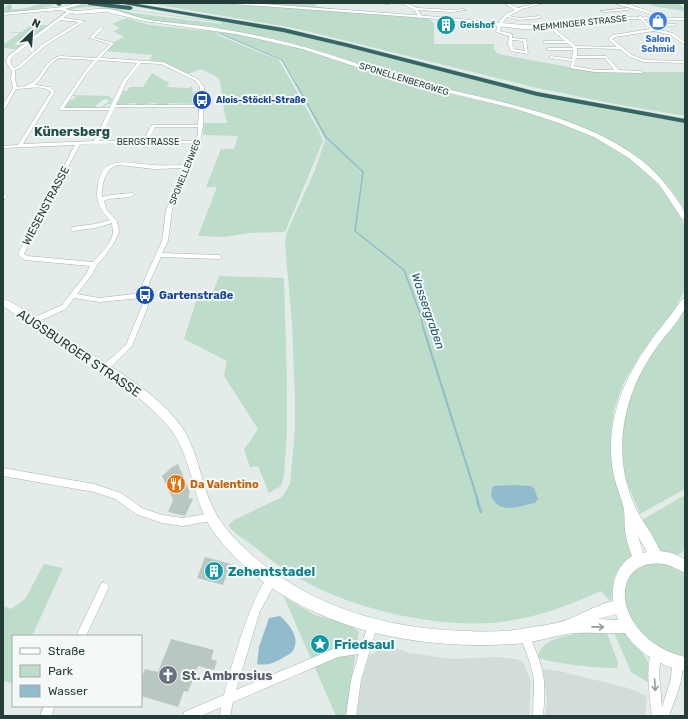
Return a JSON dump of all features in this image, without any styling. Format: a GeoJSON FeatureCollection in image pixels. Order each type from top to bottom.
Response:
{"type":"FeatureCollection","features":[{"type":"Feature","properties":{"kind":"highway"},"geometry":{"type":"LineString","coordinates":[[89,3],[247,23]]}},
{"type":"Feature","properties":{"kind":"highway"},"geometry":{"type":"LineString","coordinates":[[121,3],[247,23],[330,40],[537,94],[685,121]]}},
{"type":"Feature","properties":{"kind":"highway"},"geometry":{"type":"LineString","coordinates":[[137,3],[211,14],[299,31],[549,93],[622,108],[685,118]]}},
{"type":"Feature","properties":{"kind":"street"},"geometry":{"type":"LineString","coordinates":[[3,14],[63,7],[83,3]]}},
{"type":"Feature","properties":{"kind":"street","name":"MEMMINGER STRASSE"},"geometry":{"type":"LineString","coordinates":[[232,3],[420,17],[523,27],[550,26],[640,17],[685,19]]}},
{"type":"Feature","properties":{"kind":"street"},"geometry":{"type":"LineString","coordinates":[[381,3],[389,3]]}},
{"type":"Feature","properties":{"kind":"street"},"geometry":{"type":"LineString","coordinates":[[403,3],[416,9],[429,8],[455,11],[464,10]]}},
{"type":"Feature","properties":{"kind":"street"},"geometry":{"type":"LineString","coordinates":[[506,3],[518,10]]}},
{"type":"Feature","properties":{"kind":"street"},"geometry":{"type":"LineString","coordinates":[[510,39],[524,40],[527,53],[512,50],[510,46],[510,39],[511,35],[498,32],[499,25],[506,16],[518,10],[542,3]]}},
{"type":"Feature","properties":{"kind":"street"},"geometry":{"type":"LineString","coordinates":[[615,3],[649,12]]}},
{"type":"Feature","properties":{"kind":"street"},"geometry":{"type":"LineString","coordinates":[[635,3],[657,18]]}},
{"type":"Feature","properties":{"kind":"street"},"geometry":{"type":"LineString","coordinates":[[3,60],[9,58],[60,18],[63,7]]}},
{"type":"Feature","properties":{"kind":"street","name":"SPONELLENBERGWEG"},"geometry":{"type":"LineString","coordinates":[[63,7],[89,11],[106,10],[149,20],[208,28],[278,41],[319,52],[399,80],[452,94],[522,109],[557,120],[603,140],[635,160],[666,188],[685,217]]}},
{"type":"Feature","properties":{"kind":"street"},"geometry":{"type":"LineString","coordinates":[[603,11],[634,8]]}},
{"type":"Feature","properties":{"kind":"street"},"geometry":{"type":"LineString","coordinates":[[416,9],[420,17]]}},
{"type":"Feature","properties":{"kind":"street"},"geometry":{"type":"LineString","coordinates":[[506,16],[519,19],[540,17]]}},
{"type":"Feature","properties":{"kind":"street"},"geometry":{"type":"LineString","coordinates":[[640,17],[654,30]]}},
{"type":"Feature","properties":{"kind":"street"},"geometry":{"type":"LineString","coordinates":[[14,69],[83,21],[60,18]]}},
{"type":"Feature","properties":{"kind":"street"},"geometry":{"type":"LineString","coordinates":[[647,24],[675,25]]}},
{"type":"Feature","properties":{"kind":"street"},"geometry":{"type":"LineString","coordinates":[[550,26],[570,42],[575,48],[575,58],[572,67],[595,71],[641,72]]}},
{"type":"Feature","properties":{"kind":"street"},"geometry":{"type":"LineString","coordinates":[[102,27],[91,38],[93,40],[112,42],[97,58],[61,109],[202,106]]}},
{"type":"Feature","properties":{"kind":"street"},"geometry":{"type":"LineString","coordinates":[[685,44],[672,34],[654,30],[612,36],[610,39],[632,56],[644,61],[685,62]]}},
{"type":"Feature","properties":{"kind":"street"},"geometry":{"type":"LineString","coordinates":[[545,42],[570,42]]}},
{"type":"Feature","properties":{"kind":"street"},"geometry":{"type":"LineString","coordinates":[[548,49],[622,48]]}},
{"type":"Feature","properties":{"kind":"street"},"geometry":{"type":"LineString","coordinates":[[551,56],[575,58],[606,57],[617,72]]}},
{"type":"Feature","properties":{"kind":"street"},"geometry":{"type":"LineString","coordinates":[[3,110],[15,88],[14,69],[9,63],[9,58]]}},
{"type":"Feature","properties":{"kind":"street","name":"SPONELLENWEG"},"geometry":{"type":"LineString","coordinates":[[31,86],[38,81],[56,58],[97,58],[162,63],[198,81],[202,87],[201,126],[198,142],[169,210],[165,242],[147,281],[146,306],[131,342],[126,349],[105,368]]}},
{"type":"Feature","properties":{"kind":"street"},"geometry":{"type":"LineString","coordinates":[[96,142],[125,81],[140,61]]}},
{"type":"Feature","properties":{"kind":"street"},"geometry":{"type":"LineString","coordinates":[[15,88],[31,86],[49,88],[53,90],[20,146]]}},
{"type":"Feature","properties":{"kind":"street"},"geometry":{"type":"LineString","coordinates":[[145,142],[152,126],[201,126]]}},
{"type":"Feature","properties":{"kind":"street","name":"BERGSTRASSE"},"geometry":{"type":"LineString","coordinates":[[3,148],[96,142],[198,142]]}},
{"type":"Feature","properties":{"kind":"street","name":"WIESENSTRASSE"},"geometry":{"type":"LineString","coordinates":[[78,143],[21,254],[25,258],[94,264]]}},
{"type":"Feature","properties":{"kind":"street"},"geometry":{"type":"LineString","coordinates":[[33,321],[59,310],[74,296],[89,275],[94,264],[103,256],[115,236],[116,232],[114,221],[103,209],[99,194],[101,181],[107,169],[111,165],[118,162],[154,167],[189,166]]}},
{"type":"Feature","properties":{"kind":"street"},"geometry":{"type":"LineString","coordinates":[[100,201],[104,198],[122,197],[132,194]]}},
{"type":"Feature","properties":{"kind":"street"},"geometry":{"type":"LineString","coordinates":[[73,229],[96,226],[114,221]]}},
{"type":"Feature","properties":{"kind":"street"},"geometry":{"type":"LineString","coordinates":[[160,254],[219,257]]}},
{"type":"Feature","properties":{"kind":"street"},"geometry":{"type":"LineString","coordinates":[[74,296],[99,300],[146,295]]}},
{"type":"Feature","properties":{"kind":"street"},"geometry":{"type":"LineString","coordinates":[[656,557],[646,536],[630,509],[621,481],[617,454],[617,431],[622,399],[635,372],[645,356],[671,323],[685,301]]}},
{"type":"Feature","properties":{"kind":"street","name":"AUGSBURGER STRASSE"},"geometry":{"type":"LineString","coordinates":[[3,302],[105,368],[151,402],[173,424],[192,458],[211,517],[227,539],[272,580],[316,606],[372,626],[407,634],[463,639],[525,636],[568,627],[612,628],[628,626]]}},
{"type":"Feature","properties":{"kind":"street"},"geometry":{"type":"LineString","coordinates":[[3,472],[94,488],[118,496],[146,514],[162,519],[183,522],[211,517]]}},
{"type":"Feature","properties":{"kind":"street"},"geometry":{"type":"LineString","coordinates":[[630,509],[632,537],[639,559]]}},
{"type":"Feature","properties":{"kind":"street"},"geometry":{"type":"LineString","coordinates":[[664,716],[681,663],[656,654],[639,639],[628,626],[620,606],[618,589],[623,572],[639,559],[656,557],[684,562]]}},
{"type":"Feature","properties":{"kind":"street"},"geometry":{"type":"LineString","coordinates":[[225,716],[228,698],[255,611],[263,592],[272,580]]}},
{"type":"Feature","properties":{"kind":"street"},"geometry":{"type":"LineString","coordinates":[[81,635],[104,587]]}},
{"type":"Feature","properties":{"kind":"street","name":"AUGSBURGER STRASSE"},"geometry":{"type":"LineString","coordinates":[[568,627],[584,617],[620,606]]}},
{"type":"Feature","properties":{"kind":"street"},"geometry":{"type":"LineString","coordinates":[[351,716],[353,693],[372,626]]}},
{"type":"Feature","properties":{"kind":"street"},"geometry":{"type":"LineString","coordinates":[[525,636],[535,662],[540,688],[538,716]]}},
{"type":"Feature","properties":{"kind":"street"},"geometry":{"type":"LineString","coordinates":[[188,716],[338,652],[355,649],[364,650]]}},
{"type":"Feature","properties":{"kind":"street"},"geometry":{"type":"LineString","coordinates":[[656,654],[654,673],[657,716]]}},
{"type":"Feature","properties":{"kind":"street"},"geometry":{"type":"LineString","coordinates":[[45,716],[50,707]]}},
{"type":"Feature","properties":{"kind":"shaded area"},"geometry":{"type":"Polygon","coordinates":[[[388,645],[409,653],[453,659],[496,657],[517,659],[523,662],[531,682],[529,716],[357,716],[361,681],[370,654],[374,654],[378,647],[388,645]]]}},
{"type":"Feature","properties":{"kind":"shaded area"},"geometry":{"type":"Polygon","coordinates":[[[543,669],[559,671],[628,688],[647,696],[645,716],[545,716],[547,701],[543,669]]]}},
{"type":"Feature","properties":{"kind":"green space"},"geometry":{"type":"Polygon","coordinates":[[[44,3],[57,3],[40,9],[3,13],[3,8],[8,4],[12,6],[12,9],[21,9],[44,3]]]}},
{"type":"Feature","properties":{"kind":"green space"},"geometry":{"type":"Polygon","coordinates":[[[147,3],[224,3],[427,18],[434,24],[434,44],[494,44],[494,49],[497,53],[503,55],[597,72],[685,72],[685,116],[615,104],[537,88],[294,28],[147,3]]]}},
{"type":"Feature","properties":{"kind":"green space"},"geometry":{"type":"Polygon","coordinates":[[[247,3],[317,3],[315,6],[341,10],[247,3]]]}},
{"type":"Feature","properties":{"kind":"green space"},"geometry":{"type":"Polygon","coordinates":[[[645,3],[679,3],[685,8],[685,11],[657,7],[645,3]]]}},
{"type":"Feature","properties":{"kind":"green space"},"geometry":{"type":"Polygon","coordinates":[[[90,4],[259,27],[321,40],[539,96],[685,123],[685,211],[668,186],[654,172],[631,154],[608,140],[561,120],[537,112],[417,82],[317,50],[276,39],[244,33],[147,20],[101,9],[103,7],[100,6],[71,10],[87,10],[75,11],[68,10],[72,6],[90,4]],[[107,7],[134,13],[222,23],[107,7]]]}},
{"type":"Feature","properties":{"kind":"green space"},"geometry":{"type":"Polygon","coordinates":[[[126,18],[150,25],[207,31],[196,27],[272,41],[336,59],[395,80],[524,112],[555,122],[586,134],[615,149],[642,169],[667,195],[685,226],[685,290],[672,313],[640,355],[623,384],[614,410],[611,434],[613,465],[622,500],[632,556],[622,564],[615,575],[610,601],[601,591],[547,612],[519,619],[491,623],[437,621],[408,617],[352,602],[325,592],[300,579],[272,561],[230,528],[229,525],[234,520],[282,497],[290,484],[295,429],[295,400],[292,324],[285,243],[287,232],[315,170],[325,140],[304,99],[281,60],[223,35],[215,34],[279,60],[319,131],[323,141],[285,232],[249,233],[224,237],[198,236],[217,187],[206,187],[221,149],[234,149],[238,136],[203,135],[204,123],[227,123],[220,81],[217,77],[201,69],[188,74],[163,62],[149,60],[153,55],[106,51],[114,42],[124,37],[113,31],[120,28],[112,24],[126,18]]]}},
{"type":"Feature","properties":{"kind":"green space"},"geometry":{"type":"Polygon","coordinates":[[[31,25],[48,25],[16,49],[3,48],[3,45],[20,33],[3,32],[22,32],[31,25]]]}},
{"type":"Feature","properties":{"kind":"green space"},"geometry":{"type":"Polygon","coordinates":[[[152,73],[169,83],[167,87],[188,88],[192,86],[195,96],[200,96],[199,104],[169,103],[167,105],[156,105],[157,103],[136,105],[137,103],[116,105],[116,101],[119,101],[123,91],[127,91],[130,87],[143,87],[152,73]]]}},
{"type":"Feature","properties":{"kind":"green space"},"geometry":{"type":"Polygon","coordinates":[[[73,95],[111,96],[109,98],[113,98],[110,104],[106,104],[110,100],[104,99],[95,106],[99,108],[79,109],[79,107],[64,110],[62,109],[69,100],[73,100],[76,96],[72,96],[73,95]]]}},
{"type":"Feature","properties":{"kind":"green space"},"geometry":{"type":"Polygon","coordinates":[[[219,276],[284,278],[287,432],[284,475],[281,486],[269,493],[258,466],[250,467],[244,450],[258,429],[224,376],[227,361],[184,339],[199,292],[213,292],[219,276]]]}},
{"type":"Feature","properties":{"kind":"green space"},"geometry":{"type":"Polygon","coordinates":[[[685,308],[685,489],[640,514],[623,473],[620,432],[628,397],[648,357],[677,321],[685,308]]]}},
{"type":"Feature","properties":{"kind":"green space"},"geometry":{"type":"Polygon","coordinates":[[[685,495],[685,549],[678,555],[671,556],[660,550],[640,521],[685,495]]]}},
{"type":"Feature","properties":{"kind":"green space"},"geometry":{"type":"Polygon","coordinates":[[[660,561],[685,570],[685,658],[666,652],[656,646],[638,630],[626,611],[624,590],[626,577],[643,562],[660,561]]]}},
{"type":"Feature","properties":{"kind":"green space"},"geometry":{"type":"Polygon","coordinates":[[[44,564],[63,568],[32,635],[12,635],[12,683],[3,681],[3,606],[11,609],[25,599],[44,564]]]}},
{"type":"Feature","properties":{"kind":"green space"},"geometry":{"type":"Polygon","coordinates":[[[284,597],[315,615],[347,624],[359,631],[346,716],[336,716],[284,597]]]}},
{"type":"Feature","properties":{"kind":"green space"},"geometry":{"type":"Polygon","coordinates":[[[615,630],[630,635],[642,652],[648,662],[649,683],[631,672],[615,635],[615,630]]]}},
{"type":"Feature","properties":{"kind":"green space"},"geometry":{"type":"Polygon","coordinates":[[[606,631],[618,662],[617,668],[589,667],[551,661],[538,657],[541,649],[547,643],[556,639],[577,634],[606,631]]]}},
{"type":"Feature","properties":{"kind":"water"},"geometry":{"type":"Polygon","coordinates":[[[493,486],[530,486],[534,488],[538,499],[535,503],[513,508],[498,505],[491,495],[493,486]]]}},
{"type":"Feature","properties":{"kind":"water"},"geometry":{"type":"Polygon","coordinates":[[[280,616],[293,632],[296,642],[295,647],[292,652],[281,659],[264,665],[257,664],[259,647],[269,618],[280,616]]]}},
{"type":"Feature","properties":{"kind":"building","name":"Da Valentino"},"geometry":{"type":"Polygon","coordinates":[[[178,464],[190,492],[188,498],[193,499],[185,516],[168,512],[173,500],[162,476],[178,464]]]}},
{"type":"Feature","properties":{"kind":"building","name":"Zehentstadel"},"geometry":{"type":"Polygon","coordinates":[[[205,557],[231,564],[223,585],[197,578],[205,557]]]}},
{"type":"Feature","properties":{"kind":"building","name":"St. Ambrosius"},"geometry":{"type":"Polygon","coordinates":[[[171,639],[214,650],[211,659],[217,661],[214,670],[198,666],[188,692],[184,691],[178,707],[142,696],[142,676],[145,669],[158,672],[171,639]]]}},
{"type":"Feature","properties":{"kind":"waterway"},"geometry":{"type":"LineString","coordinates":[[8,10],[10,5]]}},
{"type":"Feature","properties":{"kind":"waterway","name":"Wassergraben"},"geometry":{"type":"LineString","coordinates":[[221,34],[282,60],[296,85]]}},
{"type":"Feature","properties":{"kind":"waterway","name":"Wassergraben"},"geometry":{"type":"LineString","coordinates":[[296,84],[326,137],[363,172],[355,231],[404,270],[421,316],[423,328]]}},
{"type":"Feature","properties":{"kind":"waterway","name":"Wassergraben"},"geometry":{"type":"LineString","coordinates":[[423,327],[478,501]]}},
{"type":"Feature","properties":{"kind":"waterway","name":"Wassergraben"},"geometry":{"type":"LineString","coordinates":[[477,500],[481,512]]}},
{"type":"Feature","properties":{"kind":"place","name":"Salon Schmid"},"geometry":{"type":"Point","coordinates":[658,21]}},
{"type":"Feature","properties":{"kind":"place","name":"Geishof"},"geometry":{"type":"Point","coordinates":[446,25]}},
{"type":"Feature","properties":{"kind":"place","name":"Alois-Stöckl-Straße"},"geometry":{"type":"Point","coordinates":[202,100]}},
{"type":"Feature","properties":{"kind":"place","name":"Gartenstraße"},"geometry":{"type":"Point","coordinates":[145,295]}},
{"type":"Feature","properties":{"kind":"place","name":"Da Valentino"},"geometry":{"type":"Point","coordinates":[176,484]}},
{"type":"Feature","properties":{"kind":"place","name":"Zehentstadel"},"geometry":{"type":"Point","coordinates":[214,571]}},
{"type":"Feature","properties":{"kind":"place","name":"Friedsaul"},"geometry":{"type":"Point","coordinates":[320,644]}},
{"type":"Feature","properties":{"kind":"place","name":"St. Ambrosius"},"geometry":{"type":"Point","coordinates":[168,675]}},
{"type":"Feature","properties":{"kind":"district","name":"Künersberg"},"geometry":{"type":"Point","coordinates":[72,131]}}]}
